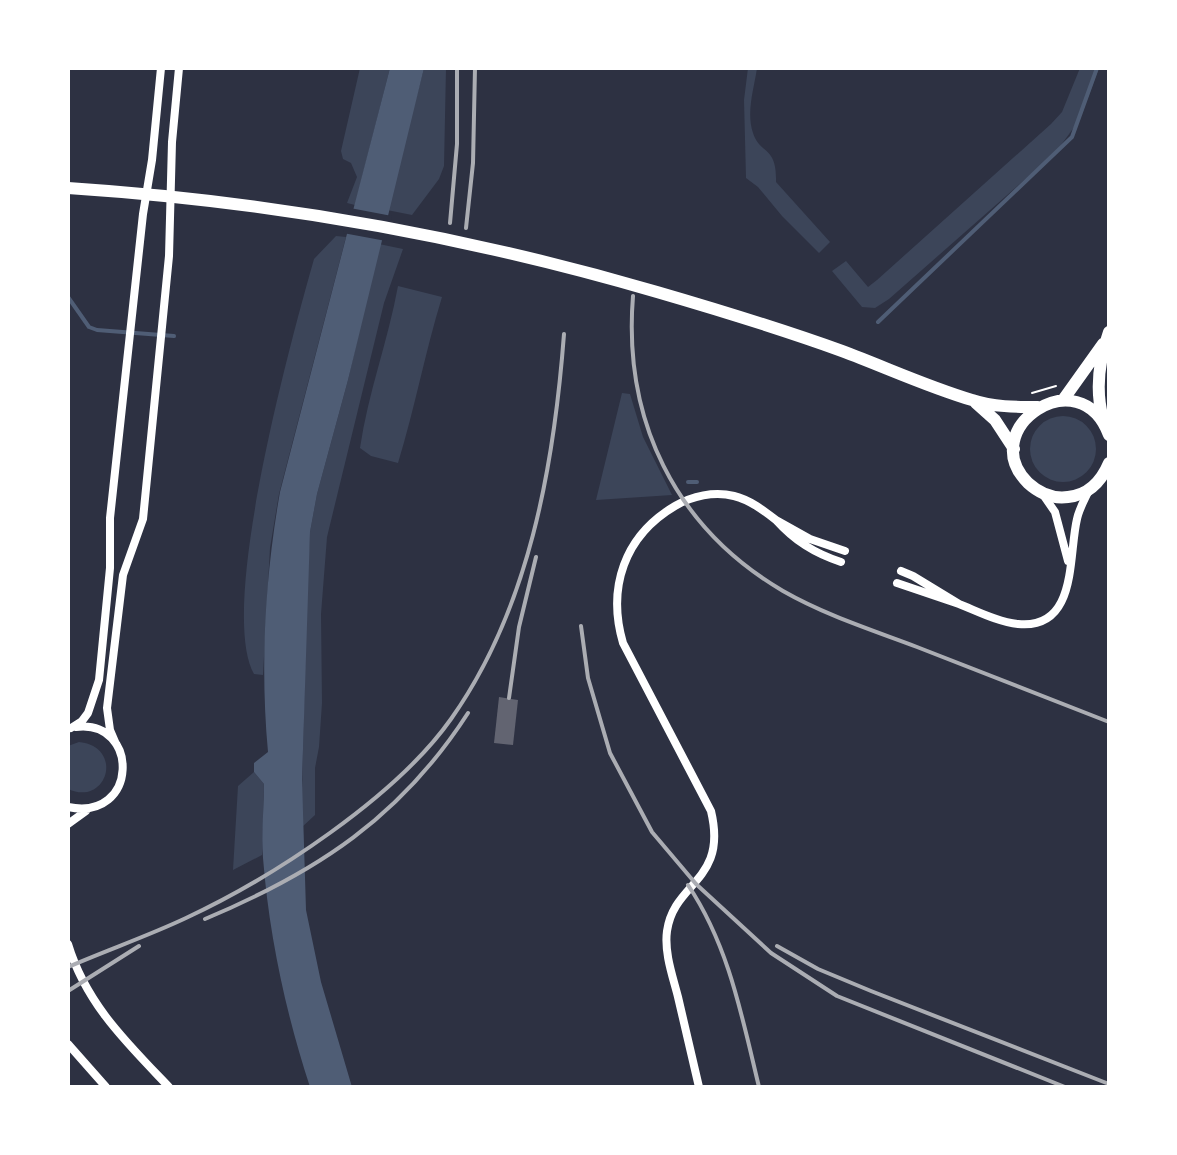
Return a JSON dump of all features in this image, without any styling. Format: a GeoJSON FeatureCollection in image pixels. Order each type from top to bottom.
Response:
{"type":"FeatureCollection","features":[{"type":"Feature","properties":{"kind":"main road"},"geometry":{"type":"LineString","coordinates":[[68,188],[187,198],[294,213],[508,253],[725,312],[822,344],[973,401],[1007,407],[1038,407],[1063,400],[1086,406],[1106,429]]}},
{"type":"Feature","properties":{"kind":"main road"},"geometry":{"type":"LineString","coordinates":[[1063,400],[1108,335]]}},
{"type":"Feature","properties":{"kind":"main road"},"geometry":{"type":"LineString","coordinates":[[1106,429],[1099,404],[1099,382],[1108,335]]}},
{"type":"Feature","properties":{"kind":"main road"},"geometry":{"type":"LineString","coordinates":[[973,401],[995,420],[1014,449],[1019,470],[1040,492],[1070,497],[1099,485],[1109,463]]}},
{"type":"Feature","properties":{"kind":"main road"},"geometry":{"type":"LineString","coordinates":[[1014,449],[1020,425],[1038,407]]}},
{"type":"Feature","properties":{"kind":"street"},"geometry":{"type":"LineString","coordinates":[[70,728],[88,713],[99,680],[110,568],[110,518],[161,68]]}},
{"type":"Feature","properties":{"kind":"street"},"geometry":{"type":"LineString","coordinates":[[116,744],[110,730],[107,708],[123,575],[143,519],[169,256],[172,142],[179,68]]}},
{"type":"Feature","properties":{"kind":"street"},"geometry":{"type":"LineString","coordinates":[[897,583],[1018,625],[1045,618],[1061,604],[1070,583],[1077,516],[1099,485]]}},
{"type":"Feature","properties":{"kind":"street"},"geometry":{"type":"LineString","coordinates":[[1040,492],[1055,512],[1070,566]]}},
{"type":"Feature","properties":{"kind":"street"},"geometry":{"type":"LineString","coordinates":[[699,1087],[666,942],[671,917],[680,901],[705,872],[713,850],[715,824],[623,643],[617,625],[617,590],[625,558],[656,518],[684,501],[703,496],[730,495],[754,504],[810,539],[845,551]]}},
{"type":"Feature","properties":{"kind":"street"},"geometry":{"type":"LineString","coordinates":[[776,520],[808,548],[841,562]]}},
{"type":"Feature","properties":{"kind":"street"},"geometry":{"type":"LineString","coordinates":[[901,571],[959,604]]}},
{"type":"Feature","properties":{"kind":"street"},"geometry":{"type":"LineString","coordinates":[[68,824],[79,814],[111,798],[123,777],[122,754],[109,735],[82,726],[70,728]]}},
{"type":"Feature","properties":{"kind":"street"},"geometry":{"type":"LineString","coordinates":[[68,807],[91,808]]}},
{"type":"Feature","properties":{"kind":"street"},"geometry":{"type":"LineString","coordinates":[[68,944],[80,977],[100,1012],[169,1087]]}},
{"type":"Feature","properties":{"kind":"street"},"geometry":{"type":"LineString","coordinates":[[68,1044],[106,1087]]}},
{"type":"Feature","properties":{"kind":"path"},"geometry":{"type":"LineString","coordinates":[[1024,395],[1058,385]]}},
{"type":"Feature","properties":{"kind":"shaded area"},"geometry":{"type":"Polygon","coordinates":[[[360,68],[390,68],[355,205],[347,203],[357,177],[351,163],[343,159],[341,151],[360,68]]]}},
{"type":"Feature","properties":{"kind":"shaded area"},"geometry":{"type":"Polygon","coordinates":[[[390,68],[424,68],[310,532],[302,780],[306,910],[321,982],[352,1087],[310,1087],[293,1031],[274,945],[263,858],[264,784],[254,772],[254,763],[268,752],[264,654],[271,556],[280,492],[390,68]]]}},
{"type":"Feature","properties":{"kind":"shaded area"},"geometry":{"type":"Polygon","coordinates":[[[424,68],[446,68],[444,166],[439,179],[412,215],[387,210],[424,68]]]}},
{"type":"Feature","properties":{"kind":"shaded area"},"geometry":{"type":"Polygon","coordinates":[[[748,68],[757,68],[750,109],[753,133],[774,162],[776,182],[830,242],[819,253],[746,178],[744,100],[748,68]]]}},
{"type":"Feature","properties":{"kind":"shaded area"},"geometry":{"type":"Polygon","coordinates":[[[1080,68],[1099,68],[1080,119],[1056,152],[889,299],[875,308],[862,307],[832,271],[846,261],[868,287],[877,280],[1051,124],[1062,112],[1080,68]]]}},
{"type":"Feature","properties":{"kind":"shaded area"},"geometry":{"type":"Polygon","coordinates":[[[336,236],[346,237],[279,494],[270,548],[263,675],[254,674],[245,640],[245,592],[262,471],[314,259],[336,236]]]}},
{"type":"Feature","properties":{"kind":"shaded area"},"geometry":{"type":"Polygon","coordinates":[[[379,244],[403,249],[384,303],[327,537],[321,614],[322,703],[315,768],[315,815],[301,828],[310,532],[379,244]]]}},
{"type":"Feature","properties":{"kind":"shaded area"},"geometry":{"type":"Polygon","coordinates":[[[398,286],[442,297],[398,463],[371,456],[360,448],[398,286]]]}},
{"type":"Feature","properties":{"kind":"shaded area"},"geometry":{"type":"Polygon","coordinates":[[[622,393],[630,394],[643,437],[672,495],[596,500],[622,393]]]}},
{"type":"Feature","properties":{"kind":"shaded area"},"geometry":{"type":"Polygon","coordinates":[[[1069,416],[1087,425],[1094,436],[1094,462],[1087,473],[1076,480],[1057,482],[1039,473],[1032,462],[1030,443],[1039,425],[1050,418],[1069,416]]]}},
{"type":"Feature","properties":{"kind":"shaded area"},"geometry":{"type":"Polygon","coordinates":[[[79,742],[93,746],[102,754],[106,764],[101,783],[93,790],[82,792],[68,789],[68,746],[79,742]]]}},
{"type":"Feature","properties":{"kind":"shaded area"},"geometry":{"type":"Polygon","coordinates":[[[254,772],[264,784],[262,855],[233,870],[238,786],[254,772]]]}},
{"type":"Feature","properties":{"kind":"pier"},"geometry":{"type":"Polygon","coordinates":[[[350,208],[392,216],[386,241],[343,233],[350,208]]]}},
{"type":"Feature","properties":{"kind":"building"},"geometry":{"type":"Polygon","coordinates":[[[499,697],[518,700],[513,745],[494,743],[499,697]]]}},
{"type":"Feature","properties":{"kind":"waterway"},"geometry":{"type":"LineString","coordinates":[[878,322],[1072,137],[1097,68]]}},
{"type":"Feature","properties":{"kind":"waterway"},"geometry":{"type":"LineString","coordinates":[[68,297],[89,327],[97,330],[174,336]]}},
{"type":"Feature","properties":{"kind":"waterway"},"geometry":{"type":"LineString","coordinates":[[688,482],[697,482]]}},
{"type":"Feature","properties":{"kind":"railway"},"geometry":{"type":"LineString","coordinates":[[450,223],[457,144],[457,68]]}},
{"type":"Feature","properties":{"kind":"railway"},"geometry":{"type":"LineString","coordinates":[[466,228],[473,163],[475,68]]}},
{"type":"Feature","properties":{"kind":"railway"},"geometry":{"type":"LineString","coordinates":[[633,296],[632,341],[637,385],[647,427],[663,466],[685,502],[712,535],[745,565],[783,591],[832,615],[1109,722]]}},
{"type":"Feature","properties":{"kind":"railway"},"geometry":{"type":"LineString","coordinates":[[68,967],[186,918],[293,858],[366,806],[427,748],[451,719],[478,676],[500,631],[533,535],[553,434],[564,334]]}},
{"type":"Feature","properties":{"kind":"railway"},"geometry":{"type":"LineString","coordinates":[[509,698],[519,627],[536,557]]}},
{"type":"Feature","properties":{"kind":"railway"},"geometry":{"type":"LineString","coordinates":[[581,626],[588,678],[610,753],[652,832],[696,884],[771,953],[837,996],[1065,1087]]}},
{"type":"Feature","properties":{"kind":"railway"},"geometry":{"type":"LineString","coordinates":[[205,919],[284,882],[353,837],[414,782],[468,713]]}},
{"type":"Feature","properties":{"kind":"railway"},"geometry":{"type":"LineString","coordinates":[[688,885],[724,957],[759,1087]]}},
{"type":"Feature","properties":{"kind":"railway"},"geometry":{"type":"LineString","coordinates":[[68,991],[139,946]]}},
{"type":"Feature","properties":{"kind":"railway"},"geometry":{"type":"LineString","coordinates":[[777,946],[818,969],[1109,1084]]}}]}
